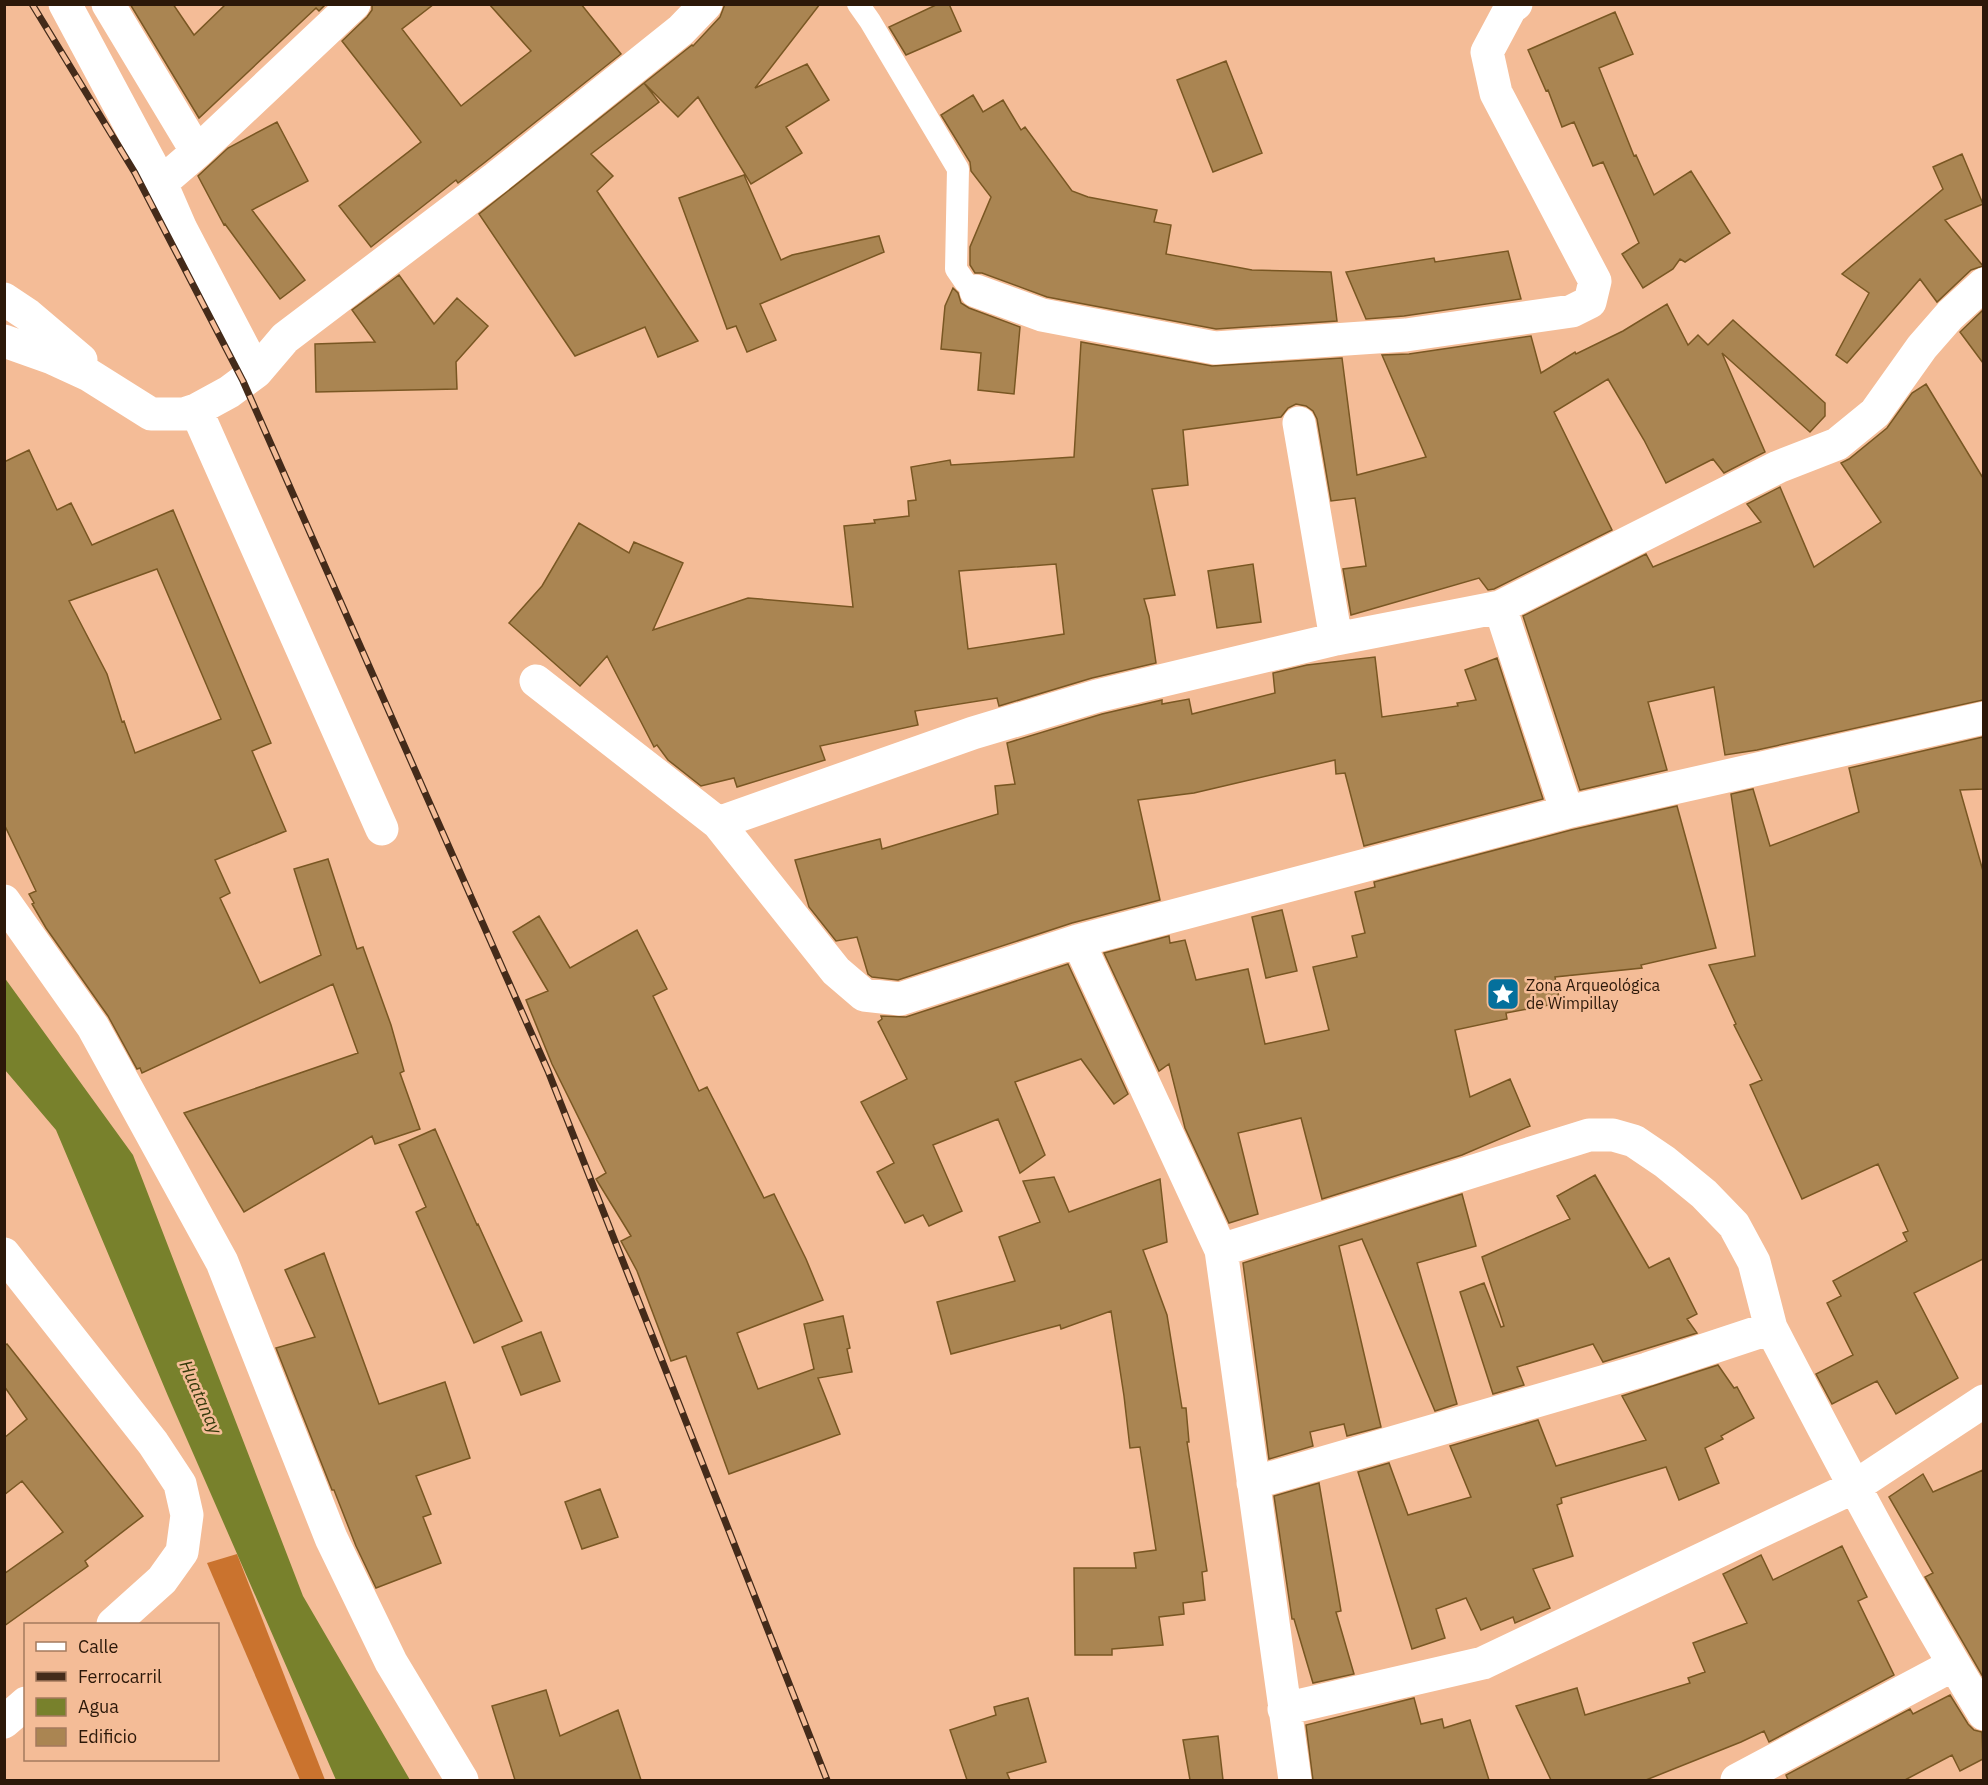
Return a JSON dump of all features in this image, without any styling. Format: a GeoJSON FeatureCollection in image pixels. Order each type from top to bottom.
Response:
{"type":"FeatureCollection","features":[{"type":"Feature","properties":{"kind":"street"},"geometry":{"type":"LineString","coordinates":[[65,4],[161,183],[181,229],[255,372]]}},
{"type":"Feature","properties":{"kind":"street"},"geometry":{"type":"LineString","coordinates":[[108,4],[197,152]]}},
{"type":"Feature","properties":{"kind":"street"},"geometry":{"type":"LineString","coordinates":[[161,183],[354,4]]}},
{"type":"Feature","properties":{"kind":"street"},"geometry":{"type":"LineString","coordinates":[[4,341],[52,358],[89,375],[151,414],[184,414],[196,410],[229,392],[255,372],[285,338],[496,178],[681,30],[706,4]]}},
{"type":"Feature","properties":{"kind":"street"},"geometry":{"type":"LineString","coordinates":[[976,291],[1042,315],[1215,348],[1406,335],[1572,311],[1590,302],[1595,281],[1496,93],[1487,52],[1511,7],[1516,4]]}},
{"type":"Feature","properties":{"kind":"street"},"geometry":{"type":"LineString","coordinates":[[718,823],[973,734],[1086,699],[1336,639],[1500,608],[1778,467],[1837,444],[1875,413],[1922,347],[1950,315],[1983,284]]}},
{"type":"Feature","properties":{"kind":"street"},"geometry":{"type":"LineString","coordinates":[[4,299],[28,315],[102,377],[151,414]]}},
{"type":"Feature","properties":{"kind":"street"},"geometry":{"type":"LineString","coordinates":[[196,410],[382,829]]}},
{"type":"Feature","properties":{"kind":"street"},"geometry":{"type":"LineString","coordinates":[[1299,423],[1336,639]]}},
{"type":"Feature","properties":{"kind":"street"},"geometry":{"type":"LineString","coordinates":[[1500,608],[1568,812]]}},
{"type":"Feature","properties":{"kind":"street"},"geometry":{"type":"LineString","coordinates":[[536,681],[718,823],[836,971],[864,995],[900,999],[1078,941],[1568,812],[1983,718]]}},
{"type":"Feature","properties":{"kind":"street"},"geometry":{"type":"LineString","coordinates":[[4,901],[93,1028],[222,1262],[331,1538],[391,1662],[462,1780]]}},
{"type":"Feature","properties":{"kind":"street"},"geometry":{"type":"LineString","coordinates":[[1078,941],[1221,1250],[1295,1780]]}},
{"type":"Feature","properties":{"kind":"street"},"geometry":{"type":"LineString","coordinates":[[1221,1250],[1589,1135],[1613,1135],[1634,1142],[1665,1162],[1704,1194],[1734,1225],[1754,1262],[1771,1328],[1854,1487],[1953,1665],[1983,1714]]}},
{"type":"Feature","properties":{"kind":"street"},"geometry":{"type":"LineString","coordinates":[[4,1254],[153,1443],[180,1484],[187,1515],[182,1552],[162,1580],[114,1623]]}},
{"type":"Feature","properties":{"kind":"street"},"geometry":{"type":"LineString","coordinates":[[1253,1483],[1647,1370],[1771,1328]]}},
{"type":"Feature","properties":{"kind":"street"},"geometry":{"type":"LineString","coordinates":[[1284,1709],[1483,1663],[1854,1487],[1983,1401]]}},
{"type":"Feature","properties":{"kind":"street"},"geometry":{"type":"LineString","coordinates":[[1737,1780],[1953,1665]]}},
{"type":"Feature","properties":{"kind":"street"},"geometry":{"type":"LineString","coordinates":[[4,1722],[24,1705]]}},
{"type":"Feature","properties":{"kind":"lane"},"geometry":{"type":"LineString","coordinates":[[858,4],[958,169],[956,269],[965,282],[976,291]]}},
{"type":"Feature","properties":{"kind":"shaded area"},"geometry":{"type":"Polygon","coordinates":[[[237,1554],[325,1780],[300,1780],[207,1563],[237,1554]]]}},
{"type":"Feature","properties":{"kind":"water","name":"Huatanay"},"geometry":{"type":"Polygon","coordinates":[[[4,977],[133,1155],[303,1596],[410,1780],[336,1780],[168,1396],[56,1130],[5,1070],[4,977]]]}},
{"type":"Feature","properties":{"kind":"building"},"geometry":{"type":"Polygon","coordinates":[[[130,4],[173,4],[194,35],[226,4],[326,4],[319,11],[316,8],[199,118],[130,4]]]}},
{"type":"Feature","properties":{"kind":"building"},"geometry":{"type":"Polygon","coordinates":[[[372,4],[434,4],[402,29],[461,106],[531,51],[489,4],[581,4],[621,54],[484,163],[458,183],[456,180],[371,247],[339,206],[421,142],[342,41],[367,17],[372,10],[372,4]]]}},
{"type":"Feature","properties":{"kind":"building"},"geometry":{"type":"Polygon","coordinates":[[[725,4],[820,4],[755,88],[807,64],[829,100],[786,127],[802,153],[751,184],[698,97],[678,117],[644,83],[693,46],[720,17],[725,4]]]}},
{"type":"Feature","properties":{"kind":"building"},"geometry":{"type":"Polygon","coordinates":[[[938,4],[949,4],[961,31],[906,55],[889,27],[938,4]]]}},
{"type":"Feature","properties":{"kind":"building"},"geometry":{"type":"Polygon","coordinates":[[[1615,12],[1633,54],[1599,68],[1634,156],[1636,155],[1654,195],[1691,171],[1730,233],[1685,262],[1680,259],[1673,269],[1643,288],[1622,254],[1639,243],[1603,162],[1593,166],[1574,122],[1562,127],[1548,90],[1546,91],[1528,50],[1615,12]]]}},
{"type":"Feature","properties":{"kind":"building"},"geometry":{"type":"Polygon","coordinates":[[[1226,61],[1262,153],[1213,172],[1177,80],[1226,61]]]}},
{"type":"Feature","properties":{"kind":"building"},"geometry":{"type":"Polygon","coordinates":[[[644,83],[659,102],[591,154],[613,176],[597,191],[698,341],[658,357],[645,327],[575,356],[479,214],[644,83]]]}},
{"type":"Feature","properties":{"kind":"building"},"geometry":{"type":"Polygon","coordinates":[[[973,95],[983,112],[1003,100],[1021,130],[1025,127],[1072,191],[1088,197],[1157,210],[1154,222],[1171,225],[1166,254],[1252,270],[1331,272],[1337,321],[1216,329],[1047,297],[982,273],[975,273],[970,265],[970,247],[991,197],[971,171],[970,162],[941,115],[973,95]]]}},
{"type":"Feature","properties":{"kind":"building"},"geometry":{"type":"Polygon","coordinates":[[[277,122],[308,181],[252,210],[305,280],[280,299],[224,225],[198,176],[228,148],[277,122]]]}},
{"type":"Feature","properties":{"kind":"building"},"geometry":{"type":"Polygon","coordinates":[[[1962,154],[1983,204],[1945,220],[1983,266],[1971,270],[1937,302],[1920,279],[1847,363],[1836,355],[1869,293],[1842,274],[1943,189],[1933,167],[1962,154]]]}},
{"type":"Feature","properties":{"kind":"building"},"geometry":{"type":"Polygon","coordinates":[[[744,175],[781,260],[792,255],[879,236],[884,252],[760,304],[776,340],[747,352],[736,326],[727,329],[679,198],[744,175]]]}},
{"type":"Feature","properties":{"kind":"building"},"geometry":{"type":"Polygon","coordinates":[[[1508,251],[1521,299],[1404,316],[1366,319],[1346,272],[1434,258],[1435,262],[1508,251]]]}},
{"type":"Feature","properties":{"kind":"building"},"geometry":{"type":"Polygon","coordinates":[[[399,275],[434,324],[457,298],[488,326],[456,362],[457,389],[316,392],[315,344],[375,342],[352,310],[399,275]]]}},
{"type":"Feature","properties":{"kind":"building"},"geometry":{"type":"Polygon","coordinates":[[[953,288],[958,293],[961,303],[969,308],[1020,327],[1014,394],[978,390],[981,353],[941,349],[945,306],[953,288]]]}},
{"type":"Feature","properties":{"kind":"building"},"geometry":{"type":"Polygon","coordinates":[[[1667,304],[1688,345],[1698,335],[1708,345],[1733,320],[1825,403],[1825,416],[1810,432],[1722,353],[1765,452],[1724,473],[1713,459],[1666,483],[1608,379],[1554,412],[1612,530],[1494,589],[1488,590],[1479,578],[1351,615],[1343,569],[1366,566],[1355,498],[1331,501],[1317,419],[1313,411],[1306,406],[1296,404],[1288,408],[1281,417],[1183,430],[1188,485],[1152,489],[1175,595],[1144,599],[1156,663],[1092,678],[999,706],[997,698],[915,711],[918,725],[820,746],[825,760],[737,787],[734,778],[701,786],[668,760],[657,745],[654,747],[607,656],[580,686],[509,623],[542,586],[579,523],[629,553],[634,542],[683,563],[653,630],[748,598],[853,607],[844,526],[909,516],[908,501],[916,500],[911,467],[950,460],[951,465],[1074,457],[1081,342],[1212,366],[1342,358],[1357,475],[1426,457],[1382,355],[1409,354],[1531,336],[1541,373],[1575,352],[1576,354],[1623,331],[1667,304]],[[1056,564],[959,571],[968,649],[1064,634],[1056,564]]]}},
{"type":"Feature","properties":{"kind":"building"},"geometry":{"type":"Polygon","coordinates":[[[1983,310],[1983,363],[1960,332],[1983,310]]]}},
{"type":"Feature","properties":{"kind":"building"},"geometry":{"type":"Polygon","coordinates":[[[1926,384],[1983,478],[1983,700],[1725,755],[1714,687],[1648,702],[1667,770],[1580,790],[1523,616],[1646,554],[1653,567],[1761,522],[1747,504],[1780,487],[1814,567],[1881,522],[1841,463],[1887,428],[1912,393],[1926,384]]]}},
{"type":"Feature","properties":{"kind":"building"},"geometry":{"type":"Polygon","coordinates":[[[29,450],[57,510],[71,503],[92,545],[173,510],[271,743],[252,751],[286,831],[215,860],[230,893],[220,898],[260,983],[321,955],[294,869],[328,859],[357,949],[363,947],[391,1025],[404,1071],[400,1073],[420,1129],[375,1144],[372,1136],[244,1212],[184,1113],[358,1053],[333,984],[142,1073],[140,1068],[137,1069],[108,1016],[46,928],[29,894],[36,891],[4,824],[4,462],[29,450]],[[157,569],[69,601],[107,674],[122,722],[124,721],[135,753],[221,719],[157,569]]]}},
{"type":"Feature","properties":{"kind":"building"},"geometry":{"type":"Polygon","coordinates":[[[1253,564],[1261,622],[1217,628],[1208,571],[1253,564]]]}},
{"type":"Feature","properties":{"kind":"building"},"geometry":{"type":"Polygon","coordinates":[[[1375,657],[1382,717],[1458,706],[1457,703],[1476,700],[1465,670],[1497,658],[1543,799],[1364,846],[1345,773],[1336,774],[1335,760],[1194,793],[1138,800],[1160,900],[1072,923],[898,980],[872,977],[868,974],[857,937],[836,941],[809,907],[795,860],[880,839],[882,849],[998,814],[995,786],[1015,784],[1007,743],[1102,714],[1162,700],[1162,704],[1189,699],[1192,714],[1275,693],[1273,673],[1307,665],[1375,657]]]}},
{"type":"Feature","properties":{"kind":"building"},"geometry":{"type":"Polygon","coordinates":[[[1983,737],[1983,789],[1960,790],[1983,871],[1983,1259],[1914,1293],[1958,1378],[1896,1414],[1877,1381],[1832,1404],[1816,1374],[1853,1355],[1827,1303],[1841,1296],[1833,1281],[1907,1241],[1903,1233],[1908,1231],[1878,1164],[1802,1199],[1750,1085],[1762,1080],[1734,1025],[1736,1024],[1709,965],[1755,956],[1731,794],[1753,789],[1770,846],[1859,812],[1849,768],[1983,737]]]}},
{"type":"Feature","properties":{"kind":"building"},"geometry":{"type":"Polygon","coordinates":[[[1677,806],[1716,948],[1641,965],[1642,968],[1555,977],[1560,1003],[1506,1013],[1507,1019],[1455,1030],[1470,1097],[1510,1079],[1530,1126],[1462,1155],[1322,1199],[1301,1118],[1238,1133],[1258,1214],[1229,1223],[1185,1128],[1169,1064],[1159,1071],[1104,953],[1169,936],[1170,943],[1185,940],[1196,980],[1248,969],[1265,1044],[1329,1030],[1313,967],[1357,957],[1352,936],[1365,933],[1355,892],[1375,887],[1374,882],[1571,830],[1677,806]]]}},
{"type":"Feature","properties":{"kind":"building"},"geometry":{"type":"Polygon","coordinates":[[[1282,910],[1297,971],[1266,978],[1252,917],[1282,910]]]}},
{"type":"Feature","properties":{"kind":"building"},"geometry":{"type":"Polygon","coordinates":[[[539,916],[570,968],[637,930],[667,989],[653,996],[699,1091],[707,1087],[764,1198],[774,1194],[823,1300],[737,1333],[758,1389],[814,1369],[804,1324],[843,1316],[850,1348],[847,1349],[852,1372],[818,1378],[840,1434],[729,1474],[686,1356],[671,1361],[637,1271],[621,1241],[631,1236],[596,1179],[606,1173],[552,1064],[526,1000],[548,991],[513,932],[539,916]]]}},
{"type":"Feature","properties":{"kind":"building"},"geometry":{"type":"Polygon","coordinates":[[[1068,964],[1128,1094],[1114,1104],[1081,1059],[1015,1082],[1045,1155],[1020,1173],[998,1119],[933,1145],[962,1211],[929,1226],[923,1215],[905,1223],[877,1172],[894,1163],[861,1102],[907,1079],[878,1022],[882,1019],[881,1016],[906,1017],[1068,964]]]}},
{"type":"Feature","properties":{"kind":"building"},"geometry":{"type":"Polygon","coordinates":[[[435,1129],[522,1321],[474,1343],[416,1212],[426,1207],[399,1145],[435,1129]]]}},
{"type":"Feature","properties":{"kind":"building"},"geometry":{"type":"Polygon","coordinates":[[[1595,1175],[1649,1268],[1669,1258],[1697,1314],[1687,1319],[1697,1333],[1603,1362],[1593,1344],[1517,1367],[1524,1385],[1493,1394],[1460,1292],[1484,1283],[1501,1327],[1504,1326],[1482,1257],[1570,1219],[1557,1196],[1595,1175]]]}},
{"type":"Feature","properties":{"kind":"building"},"geometry":{"type":"Polygon","coordinates":[[[1054,1177],[1069,1212],[1160,1179],[1167,1242],[1143,1250],[1167,1315],[1182,1408],[1186,1408],[1189,1442],[1187,1442],[1207,1571],[1202,1572],[1205,1600],[1183,1603],[1184,1614],[1159,1617],[1163,1645],[1112,1649],[1112,1655],[1075,1655],[1074,1568],[1136,1568],[1134,1553],[1156,1550],[1140,1447],[1130,1448],[1111,1311],[1061,1329],[1060,1325],[951,1354],[937,1302],[1015,1281],[999,1237],[1040,1222],[1023,1181],[1054,1177]]]}},
{"type":"Feature","properties":{"kind":"building"},"geometry":{"type":"Polygon","coordinates":[[[1462,1194],[1476,1246],[1417,1263],[1457,1404],[1435,1411],[1362,1239],[1339,1246],[1381,1427],[1347,1436],[1344,1424],[1310,1432],[1313,1446],[1269,1459],[1243,1263],[1462,1194]]]}},
{"type":"Feature","properties":{"kind":"building"},"geometry":{"type":"Polygon","coordinates":[[[324,1253],[379,1404],[445,1382],[470,1458],[416,1476],[431,1514],[423,1517],[441,1563],[376,1588],[356,1546],[334,1490],[332,1490],[276,1348],[315,1337],[285,1270],[324,1253]]]}},
{"type":"Feature","properties":{"kind":"building"},"geometry":{"type":"Polygon","coordinates":[[[541,1332],[560,1381],[521,1395],[502,1347],[541,1332]]]}},
{"type":"Feature","properties":{"kind":"building"},"geometry":{"type":"Polygon","coordinates":[[[7,1344],[143,1516],[85,1561],[88,1566],[4,1626],[4,1574],[63,1532],[22,1481],[4,1495],[4,1438],[27,1419],[4,1386],[4,1346],[7,1344]]]}},
{"type":"Feature","properties":{"kind":"building"},"geometry":{"type":"Polygon","coordinates":[[[1718,1365],[1734,1388],[1737,1387],[1754,1418],[1721,1436],[1723,1439],[1705,1448],[1719,1483],[1679,1500],[1666,1467],[1561,1498],[1562,1503],[1557,1505],[1573,1556],[1533,1569],[1550,1608],[1515,1623],[1513,1617],[1481,1630],[1466,1598],[1436,1609],[1445,1638],[1412,1649],[1358,1472],[1389,1463],[1408,1515],[1471,1497],[1450,1446],[1538,1420],[1556,1466],[1646,1440],[1622,1396],[1718,1365]]]}},
{"type":"Feature","properties":{"kind":"building"},"geometry":{"type":"Polygon","coordinates":[[[1983,1470],[1983,1677],[1925,1577],[1933,1573],[1889,1497],[1923,1474],[1933,1492],[1983,1470]]]}},
{"type":"Feature","properties":{"kind":"building"},"geometry":{"type":"Polygon","coordinates":[[[1319,1483],[1341,1611],[1336,1612],[1354,1674],[1313,1683],[1294,1619],[1292,1619],[1274,1496],[1319,1483]]]}},
{"type":"Feature","properties":{"kind":"building"},"geometry":{"type":"Polygon","coordinates":[[[600,1489],[618,1537],[582,1549],[565,1502],[600,1489]]]}},
{"type":"Feature","properties":{"kind":"building"},"geometry":{"type":"Polygon","coordinates":[[[1842,1546],[1867,1597],[1858,1601],[1894,1675],[1769,1742],[1764,1731],[1646,1780],[1551,1780],[1516,1706],[1577,1688],[1585,1715],[1690,1683],[1688,1678],[1705,1672],[1693,1643],[1747,1623],[1723,1574],[1761,1555],[1773,1580],[1842,1546]]]}},
{"type":"Feature","properties":{"kind":"building"},"geometry":{"type":"Polygon","coordinates":[[[546,1690],[560,1736],[618,1710],[641,1780],[515,1780],[492,1706],[546,1690]]]}},
{"type":"Feature","properties":{"kind":"building"},"geometry":{"type":"Polygon","coordinates":[[[1950,1695],[1968,1724],[1974,1730],[1982,1732],[1983,1759],[1960,1771],[1952,1755],[1905,1780],[1788,1780],[1786,1775],[1910,1709],[1913,1714],[1950,1695]]]}},
{"type":"Feature","properties":{"kind":"building"},"geometry":{"type":"Polygon","coordinates":[[[1028,1698],[1046,1762],[1007,1773],[1010,1780],[967,1780],[950,1730],[996,1715],[994,1707],[1028,1698]]]}},
{"type":"Feature","properties":{"kind":"building"},"geometry":{"type":"Polygon","coordinates":[[[1414,1698],[1421,1724],[1442,1719],[1444,1728],[1470,1720],[1489,1780],[1313,1780],[1306,1725],[1414,1698]]]}},
{"type":"Feature","properties":{"kind":"building"},"geometry":{"type":"Polygon","coordinates":[[[1218,1736],[1223,1780],[1190,1780],[1183,1740],[1218,1736]]]}},
{"type":"Feature","properties":{"kind":"railway"},"geometry":{"type":"LineString","coordinates":[[32,4],[135,173],[243,381],[548,1071],[827,1780]]}},
{"type":"Feature","properties":{"kind":"place","name":"Zona Arqueológica de Wimpillay"},"geometry":{"type":"Point","coordinates":[1503,994]}}]}
